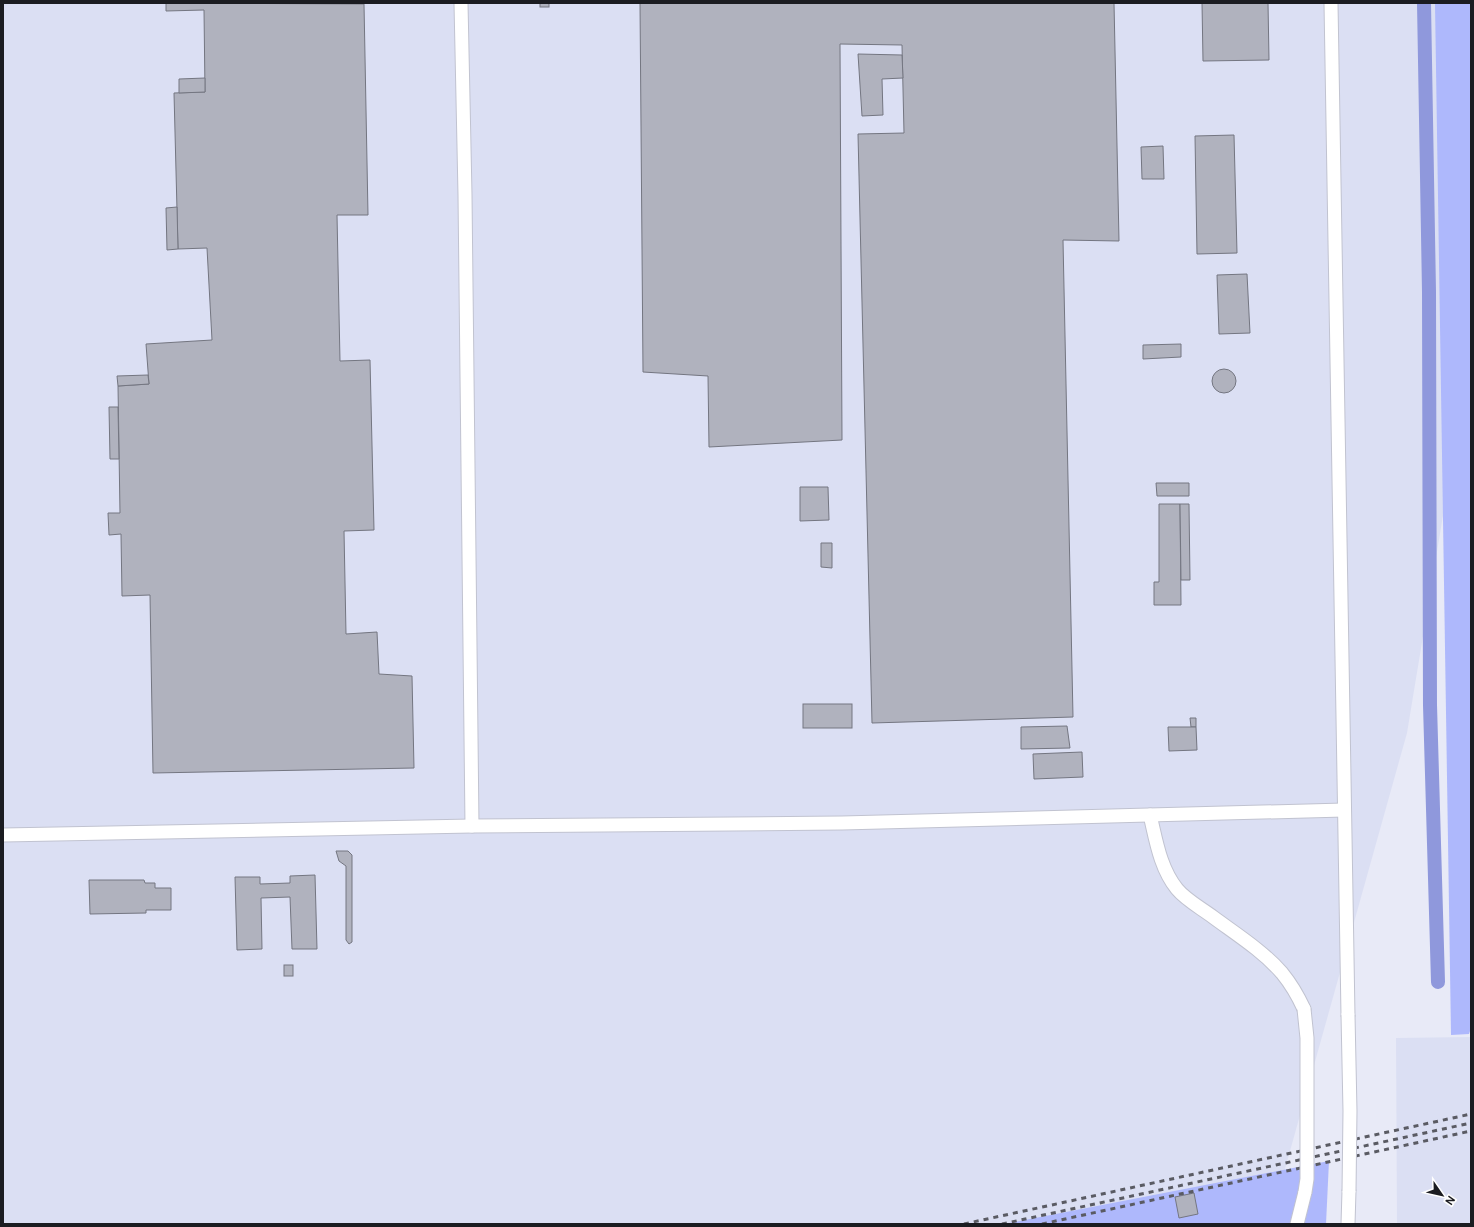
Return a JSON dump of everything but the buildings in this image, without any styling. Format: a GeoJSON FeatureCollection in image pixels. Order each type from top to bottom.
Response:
{"type":"FeatureCollection","features":[{"type":"Feature","properties":{"kind":"street"},"geometry":{"type":"LineString","coordinates":[[461,3],[465,195],[472,826]]}},
{"type":"Feature","properties":{"kind":"street"},"geometry":{"type":"LineString","coordinates":[[1331,3],[1350,1111],[1348,1224]]}},
{"type":"Feature","properties":{"kind":"street"},"geometry":{"type":"LineString","coordinates":[[3,835],[472,826],[842,823],[1344,810]]}},
{"type":"Feature","properties":{"kind":"street"},"geometry":{"type":"LineString","coordinates":[[1150,815],[1159,852],[1168,875],[1178,890],[1190,901],[1261,954],[1281,972],[1295,991],[1304,1009],[1307,1038],[1307,1179],[1297,1224]]}},
{"type":"Feature","properties":{"kind":"shaded area"},"geometry":{"type":"Polygon","coordinates":[[[3,3],[1471,3],[1471,346],[1407,733],[1276,1201],[1153,1224],[3,1224],[3,3]]]}},
{"type":"Feature","properties":{"kind":"shaded area"},"geometry":{"type":"Polygon","coordinates":[[[1435,3],[1471,3],[1471,1028],[1469,1034],[1451,1035],[1435,3]]]}},
{"type":"Feature","properties":{"kind":"shaded area"},"geometry":{"type":"Polygon","coordinates":[[[1471,1037],[1471,1224],[1397,1224],[1396,1038],[1471,1037]]]}},
{"type":"Feature","properties":{"kind":"shaded area"},"geometry":{"type":"Polygon","coordinates":[[[1329,1161],[1326,1224],[1004,1224],[1329,1161]]]}},
{"type":"Feature","properties":{"kind":"waterway"},"geometry":{"type":"LineString","coordinates":[[1424,3],[1429,292],[1430,705],[1438,982]]}},
{"type":"Feature","properties":{"kind":"railway"},"geometry":{"type":"LineString","coordinates":[[964,1224],[1471,1114]]}},
{"type":"Feature","properties":{"kind":"railway"},"geometry":{"type":"LineString","coordinates":[[1002,1224],[1471,1123]]}},
{"type":"Feature","properties":{"kind":"railway"},"geometry":{"type":"LineString","coordinates":[[1042,1224],[1471,1131]]}}]}
